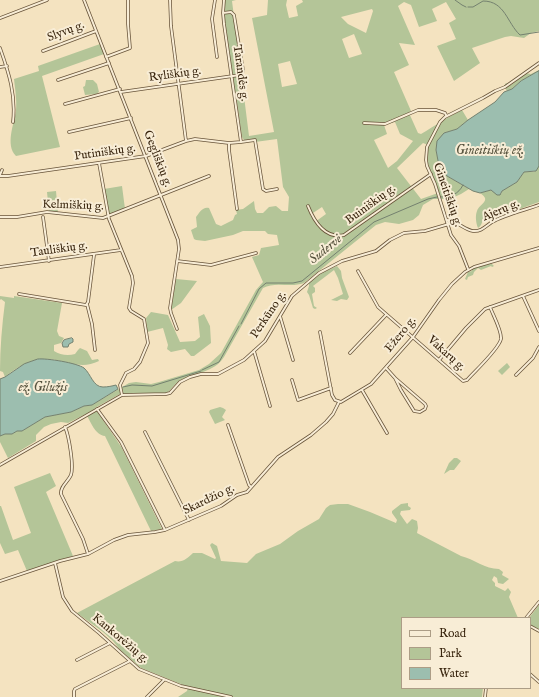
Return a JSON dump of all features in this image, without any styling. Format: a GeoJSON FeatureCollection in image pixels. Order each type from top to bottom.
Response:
{"type":"FeatureCollection","features":[{"type":"Feature","properties":{"kind":"street"},"geometry":{"type":"LineString","coordinates":[[0,18],[47,0]]}},
{"type":"Feature","properties":{"kind":"street","name":"Gegliškių g."},"geometry":{"type":"LineString","coordinates":[[84,0],[120,89],[179,244],[170,308],[177,329]]}},
{"type":"Feature","properties":{"kind":"street"},"geometry":{"type":"LineString","coordinates":[[106,57],[130,48],[128,0]]}},
{"type":"Feature","properties":{"kind":"street"},"geometry":{"type":"LineString","coordinates":[[170,0],[170,26],[186,141]]}},
{"type":"Feature","properties":{"kind":"street"},"geometry":{"type":"LineString","coordinates":[[215,0],[212,19],[217,57]]}},
{"type":"Feature","properties":{"kind":"street","name":"Tarandės g."},"geometry":{"type":"LineString","coordinates":[[224,0],[223,13],[241,142]]}},
{"type":"Feature","properties":{"kind":"street"},"geometry":{"type":"LineString","coordinates":[[223,13],[231,12],[234,15],[243,73],[232,76]]}},
{"type":"Feature","properties":{"kind":"street","name":"Slyvų g."},"geometry":{"type":"LineString","coordinates":[[43,51],[96,31]]}},
{"type":"Feature","properties":{"kind":"street"},"geometry":{"type":"LineString","coordinates":[[0,48],[7,66],[14,98],[13,122]]}},
{"type":"Feature","properties":{"kind":"street"},"geometry":{"type":"LineString","coordinates":[[58,80],[109,63]]}},
{"type":"Feature","properties":{"kind":"street"},"geometry":{"type":"LineString","coordinates":[[364,123],[385,124],[418,110],[436,110],[445,113],[446,115],[505,87],[539,63]]}},
{"type":"Feature","properties":{"kind":"street"},"geometry":{"type":"LineString","coordinates":[[0,67],[7,66]]}},
{"type":"Feature","properties":{"kind":"street","name":"Ryliškių g."},"geometry":{"type":"LineString","coordinates":[[121,92],[232,76]]}},
{"type":"Feature","properties":{"kind":"street"},"geometry":{"type":"LineString","coordinates":[[65,104],[120,89]]}},
{"type":"Feature","properties":{"kind":"street","name":"Gineitiškių g."},"geometry":{"type":"LineString","coordinates":[[446,115],[440,122],[426,150],[426,164],[431,174],[451,235],[459,246],[468,269]]}},
{"type":"Feature","properties":{"kind":"street"},"geometry":{"type":"LineString","coordinates":[[69,132],[131,118]]}},
{"type":"Feature","properties":{"kind":"street","name":"Putiniškių g."},"geometry":{"type":"LineString","coordinates":[[0,175],[8,176],[146,156],[186,141],[198,139],[230,143],[241,142]]}},
{"type":"Feature","properties":{"kind":"street"},"geometry":{"type":"LineString","coordinates":[[241,142],[255,140],[263,189],[266,191],[277,189]]}},
{"type":"Feature","properties":{"kind":"street"},"geometry":{"type":"LineString","coordinates":[[230,143],[229,150],[237,209]]}},
{"type":"Feature","properties":{"kind":"street"},"geometry":{"type":"LineString","coordinates":[[99,163],[108,217],[133,280],[129,306],[131,311],[144,319],[148,343],[140,362],[126,373],[120,386],[122,395]]}},
{"type":"Feature","properties":{"kind":"street"},"geometry":{"type":"LineString","coordinates":[[0,175],[2,170]]}},
{"type":"Feature","properties":{"kind":"street","name":"Buiniškių g."},"geometry":{"type":"LineString","coordinates":[[308,206],[315,220],[325,231],[334,236],[344,235],[431,174]]}},
{"type":"Feature","properties":{"kind":"street","name":"Kelmiškių g."},"geometry":{"type":"LineString","coordinates":[[0,217],[17,217],[47,212],[98,218],[108,217],[210,176]]}},
{"type":"Feature","properties":{"kind":"street","name":"Ajerų g."},"geometry":{"type":"LineString","coordinates":[[447,220],[460,224],[471,231],[476,231],[485,228],[496,220],[539,205]]}},
{"type":"Feature","properties":{"kind":"street"},"geometry":{"type":"LineString","coordinates":[[43,216],[49,260]]}},
{"type":"Feature","properties":{"kind":"street","name":"Perkūno g."},"geometry":{"type":"LineString","coordinates":[[0,465],[122,395],[166,394],[170,393],[180,382],[201,374],[220,373],[244,360],[266,341],[289,301],[313,276],[348,259],[376,251],[390,240],[404,233],[425,231],[448,224]]}},
{"type":"Feature","properties":{"kind":"street","name":"Ežero g."},"geometry":{"type":"LineString","coordinates":[[338,402],[343,401],[371,384],[413,336],[444,293],[458,277],[468,269],[539,248]]}},
{"type":"Feature","properties":{"kind":"street","name":"Tauliškių g."},"geometry":{"type":"LineString","coordinates":[[0,267],[121,250]]}},
{"type":"Feature","properties":{"kind":"street"},"geometry":{"type":"LineString","coordinates":[[94,254],[92,278],[87,304],[92,324],[94,350]]}},
{"type":"Feature","properties":{"kind":"street"},"geometry":{"type":"LineString","coordinates":[[177,261],[211,266],[256,254]]}},
{"type":"Feature","properties":{"kind":"street","name":"Vakarų g."},"geometry":{"type":"LineString","coordinates":[[358,271],[374,301],[386,314],[463,381],[467,380],[500,342],[500,335],[490,307]]}},
{"type":"Feature","properties":{"kind":"street"},"geometry":{"type":"LineString","coordinates":[[439,360],[466,328],[485,309],[539,290]]}},
{"type":"Feature","properties":{"kind":"street"},"geometry":{"type":"LineString","coordinates":[[19,294],[87,304]]}},
{"type":"Feature","properties":{"kind":"street"},"geometry":{"type":"LineString","coordinates":[[523,296],[539,331]]}},
{"type":"Feature","properties":{"kind":"street"},"geometry":{"type":"LineString","coordinates":[[350,353],[386,314]]}},
{"type":"Feature","properties":{"kind":"street"},"geometry":{"type":"LineString","coordinates":[[280,316],[293,360]]}},
{"type":"Feature","properties":{"kind":"street"},"geometry":{"type":"LineString","coordinates":[[320,332],[332,397],[338,402]]}},
{"type":"Feature","properties":{"kind":"street"},"geometry":{"type":"LineString","coordinates":[[516,375],[533,358],[539,347]]}},
{"type":"Feature","properties":{"kind":"street"},"geometry":{"type":"LineString","coordinates":[[254,351],[270,406]]}},
{"type":"Feature","properties":{"kind":"street"},"geometry":{"type":"LineString","coordinates":[[386,368],[426,406],[425,409],[420,412],[414,411],[395,378]]}},
{"type":"Feature","properties":{"kind":"street"},"geometry":{"type":"LineString","coordinates":[[292,380],[298,400],[331,388]]}},
{"type":"Feature","properties":{"kind":"street"},"geometry":{"type":"LineString","coordinates":[[362,390],[387,434]]}},
{"type":"Feature","properties":{"kind":"street","name":"Skardžio g."},"geometry":{"type":"LineString","coordinates":[[0,581],[88,554],[114,540],[128,535],[165,530],[226,504],[237,495],[247,492],[255,481],[278,457],[311,435],[326,422],[333,414],[338,402]]}},
{"type":"Feature","properties":{"kind":"street"},"geometry":{"type":"LineString","coordinates":[[97,409],[121,442],[165,530]]}},
{"type":"Feature","properties":{"kind":"street"},"geometry":{"type":"LineString","coordinates":[[228,425],[251,487]]}},
{"type":"Feature","properties":{"kind":"street"},"geometry":{"type":"LineString","coordinates":[[65,427],[68,436],[73,468],[70,479],[62,488],[61,494],[83,539],[88,554]]}},
{"type":"Feature","properties":{"kind":"street"},"geometry":{"type":"LineString","coordinates":[[145,432],[188,520]]}},
{"type":"Feature","properties":{"kind":"street","name":"Kankorėžių g."},"geometry":{"type":"LineString","coordinates":[[55,563],[63,597],[72,612],[142,671],[186,688],[231,697]]}},
{"type":"Feature","properties":{"kind":"street"},"geometry":{"type":"LineString","coordinates":[[527,617],[539,602]]}},
{"type":"Feature","properties":{"kind":"street"},"geometry":{"type":"LineString","coordinates":[[77,660],[110,643]]}},
{"type":"Feature","properties":{"kind":"street"},"geometry":{"type":"LineString","coordinates":[[74,697],[75,689],[130,661]]}},
{"type":"Feature","properties":{"kind":"street"},"geometry":{"type":"LineString","coordinates":[[531,675],[539,682]]}},
{"type":"Feature","properties":{"kind":"street"},"geometry":{"type":"LineString","coordinates":[[147,697],[164,680]]}},
{"type":"Feature","properties":{"kind":"green space"},"geometry":{"type":"Polygon","coordinates":[[[225,0],[236,0],[232,1],[249,136],[274,132],[252,18],[267,15],[268,0],[287,0],[286,5],[289,18],[298,16],[296,6],[303,2],[302,0],[539,0],[539,31],[531,33],[524,38],[511,36],[505,37],[472,48],[480,63],[454,81],[437,46],[456,39],[449,23],[456,19],[446,2],[432,9],[437,21],[419,27],[411,5],[404,2],[398,6],[415,45],[399,43],[409,65],[394,72],[411,111],[409,113],[418,133],[421,134],[462,110],[468,120],[457,129],[444,133],[436,150],[439,166],[447,176],[469,189],[450,199],[433,199],[423,205],[419,215],[413,220],[399,224],[385,222],[376,225],[304,283],[294,285],[273,285],[263,288],[224,357],[210,369],[179,381],[165,394],[120,394],[95,408],[122,448],[162,529],[151,531],[105,436],[96,431],[86,414],[68,423],[61,422],[44,427],[36,435],[36,441],[8,458],[0,442],[0,436],[22,431],[45,417],[71,412],[84,406],[92,405],[129,383],[136,382],[151,384],[199,370],[209,364],[221,353],[256,290],[263,282],[252,257],[259,255],[261,248],[279,245],[277,235],[268,234],[265,231],[243,231],[233,235],[205,241],[194,239],[191,230],[197,227],[196,217],[201,210],[205,208],[209,208],[216,224],[221,226],[233,220],[237,214],[236,210],[243,209],[254,201],[257,213],[263,213],[269,207],[276,206],[282,211],[288,211],[289,197],[283,187],[277,139],[255,142],[254,139],[244,140],[242,137],[224,17],[225,0]],[[372,9],[341,17],[348,24],[366,33],[373,11],[372,9]],[[354,34],[342,39],[349,58],[362,54],[354,34]],[[290,61],[278,64],[282,87],[297,84],[290,61]],[[395,122],[384,125],[387,134],[374,140],[388,168],[397,161],[413,141],[400,134],[395,122]],[[423,143],[397,168],[421,199],[438,193],[428,165],[428,145],[423,143]],[[322,207],[310,215],[315,222],[326,214],[322,207]]]}},
{"type":"Feature","properties":{"kind":"green space"},"geometry":{"type":"Polygon","coordinates":[[[100,44],[104,54],[42,76],[60,147],[16,156],[11,146],[11,134],[16,111],[14,79],[39,71],[38,66],[100,44]]]}},
{"type":"Feature","properties":{"kind":"green space"},"geometry":{"type":"Polygon","coordinates":[[[539,70],[521,81],[512,89],[507,91],[504,86],[506,83],[511,85],[526,73],[531,74],[539,70]]]}},
{"type":"Feature","properties":{"kind":"green space"},"geometry":{"type":"Polygon","coordinates":[[[86,80],[93,80],[97,84],[99,92],[96,94],[85,95],[83,87],[85,86],[86,80]]]}},
{"type":"Feature","properties":{"kind":"green space"},"geometry":{"type":"Polygon","coordinates":[[[539,166],[539,202],[501,214],[488,214],[484,217],[480,227],[478,228],[476,213],[478,208],[485,200],[480,193],[491,190],[501,194],[502,191],[517,182],[524,172],[534,172],[539,166]]]}},
{"type":"Feature","properties":{"kind":"green space"},"geometry":{"type":"Polygon","coordinates":[[[122,186],[125,209],[109,215],[104,189],[122,186]]]}},
{"type":"Feature","properties":{"kind":"green space"},"geometry":{"type":"Polygon","coordinates":[[[56,191],[58,213],[49,212],[47,192],[56,191]]]}},
{"type":"Feature","properties":{"kind":"green space"},"geometry":{"type":"Polygon","coordinates":[[[491,263],[494,266],[481,270],[478,268],[473,275],[468,277],[467,280],[465,279],[468,272],[472,271],[471,269],[491,263]]]}},
{"type":"Feature","properties":{"kind":"green space"},"geometry":{"type":"Polygon","coordinates":[[[337,266],[341,271],[349,297],[347,300],[331,300],[343,294],[334,270],[313,286],[315,288],[315,292],[312,294],[314,306],[317,308],[313,308],[307,292],[309,283],[323,272],[337,266]]]}},
{"type":"Feature","properties":{"kind":"green space"},"geometry":{"type":"Polygon","coordinates":[[[176,279],[197,281],[181,303],[171,310],[176,279]]]}},
{"type":"Feature","properties":{"kind":"green space"},"geometry":{"type":"Polygon","coordinates":[[[0,296],[14,298],[14,296],[62,303],[57,331],[59,336],[64,338],[61,343],[54,345],[54,351],[61,354],[70,355],[75,354],[80,348],[87,351],[92,360],[98,359],[99,361],[92,364],[80,365],[50,359],[32,361],[20,366],[5,377],[3,372],[0,371],[0,354],[5,302],[1,299],[0,300],[0,296]]]}},
{"type":"Feature","properties":{"kind":"green space"},"geometry":{"type":"Polygon","coordinates":[[[151,312],[168,315],[180,342],[195,341],[200,337],[198,317],[204,314],[210,326],[211,343],[194,356],[191,356],[185,349],[171,352],[167,349],[168,345],[163,328],[147,332],[146,318],[151,312]]]}},
{"type":"Feature","properties":{"kind":"green space"},"geometry":{"type":"Polygon","coordinates":[[[507,363],[510,367],[502,375],[498,371],[507,363]]]}},
{"type":"Feature","properties":{"kind":"green space"},"geometry":{"type":"Polygon","coordinates":[[[220,407],[226,410],[222,417],[225,420],[215,424],[209,412],[210,410],[220,407]]]}},
{"type":"Feature","properties":{"kind":"green space"},"geometry":{"type":"Polygon","coordinates":[[[454,458],[461,461],[454,470],[450,470],[444,474],[449,463],[454,458]]]}},
{"type":"Feature","properties":{"kind":"green space"},"geometry":{"type":"Polygon","coordinates":[[[50,473],[56,486],[46,492],[73,556],[27,571],[18,550],[5,554],[0,543],[0,506],[13,540],[31,533],[14,487],[50,473]]]}},
{"type":"Feature","properties":{"kind":"green space"},"geometry":{"type":"Polygon","coordinates":[[[408,503],[408,506],[411,508],[410,510],[401,511],[400,514],[407,524],[412,519],[417,521],[417,533],[461,556],[484,566],[499,569],[503,572],[502,575],[509,579],[503,584],[498,583],[497,578],[494,576],[492,580],[495,583],[495,586],[505,591],[508,588],[511,592],[509,597],[518,617],[401,617],[401,689],[483,689],[482,697],[178,697],[187,691],[188,687],[141,668],[120,650],[103,632],[77,613],[175,561],[185,560],[193,553],[202,553],[215,559],[216,558],[210,545],[212,543],[217,546],[221,561],[247,563],[256,554],[280,544],[298,531],[319,519],[326,508],[330,505],[348,504],[396,523],[397,520],[392,511],[401,504],[408,503]]]}},
{"type":"Feature","properties":{"kind":"green space"},"geometry":{"type":"Polygon","coordinates":[[[539,605],[539,629],[531,625],[531,617],[530,617],[539,605]]]}},
{"type":"Feature","properties":{"kind":"water","name":"Gineitiškių ež."},"geometry":{"type":"Polygon","coordinates":[[[539,71],[539,166],[536,171],[524,172],[517,182],[502,191],[500,195],[497,195],[491,190],[480,193],[473,191],[447,176],[439,166],[436,150],[437,141],[444,133],[457,129],[495,102],[504,92],[512,89],[521,81],[539,71]]]}},
{"type":"Feature","properties":{"kind":"water"},"geometry":{"type":"Polygon","coordinates":[[[72,338],[73,342],[69,344],[68,347],[63,347],[62,343],[64,340],[72,338]]]}},
{"type":"Feature","properties":{"kind":"water","name":"ež. Gilužis"},"geometry":{"type":"Polygon","coordinates":[[[38,359],[48,359],[75,364],[84,368],[97,385],[108,387],[116,385],[118,389],[92,405],[84,406],[71,412],[45,417],[22,431],[0,436],[0,379],[24,364],[38,359]]]}},
{"type":"Feature","properties":{"kind":"waterway"},"geometry":{"type":"LineString","coordinates":[[455,0],[466,7]]}},
{"type":"Feature","properties":{"kind":"waterway"},"geometry":{"type":"LineString","coordinates":[[468,7],[473,7],[483,1],[490,2],[501,9],[520,35],[539,32]]}},
{"type":"Feature","properties":{"kind":"waterway","name":"Sudervė"},"geometry":{"type":"LineString","coordinates":[[441,197],[454,194],[459,191],[463,185]]}},
{"type":"Feature","properties":{"kind":"waterway","name":"Sudervė"},"geometry":{"type":"LineString","coordinates":[[241,324],[259,289],[266,283],[293,283],[302,281],[374,222],[428,199],[437,197]]}},
{"type":"Feature","properties":{"kind":"waterway","name":"Sudervė"},"geometry":{"type":"LineString","coordinates":[[202,370],[219,362],[239,326]]}},
{"type":"Feature","properties":{"kind":"waterway","name":"Sudervė"},"geometry":{"type":"LineString","coordinates":[[123,387],[132,385],[152,386],[201,371]]}}]}
